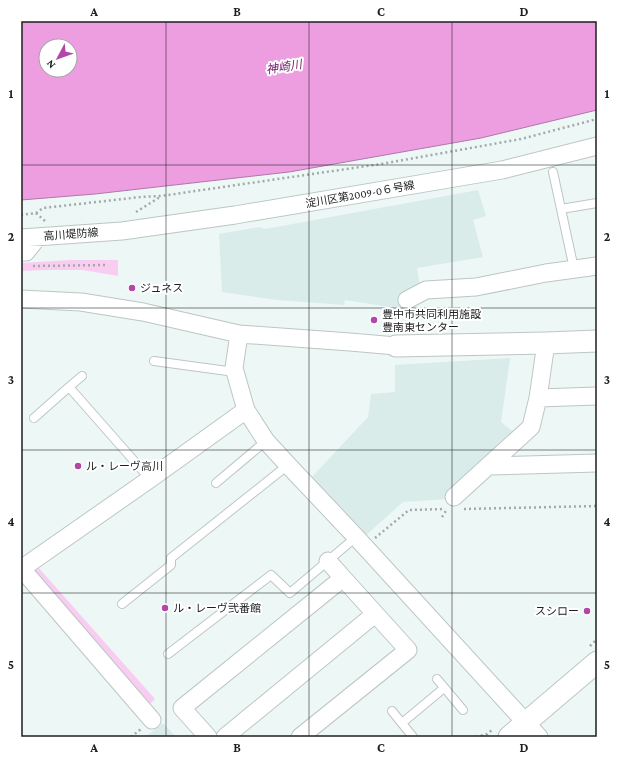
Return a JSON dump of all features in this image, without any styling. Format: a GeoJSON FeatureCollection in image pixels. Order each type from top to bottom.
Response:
{"type":"FeatureCollection","features":[{"type":"Feature","properties":{"kind":"street","name":"淀川区第2009-0６号線"},"geometry":{"type":"LineString","coordinates":[[122,231],[236,215],[494,171],[597,146]]}},
{"type":"Feature","properties":{"kind":"street","name":"高川堤防線"},"geometry":{"type":"LineString","coordinates":[[21,238],[122,231]]}},
{"type":"Feature","properties":{"kind":"street"},"geometry":{"type":"LineString","coordinates":[[24,259],[26,252],[38,237]]}},
{"type":"Feature","properties":{"kind":"street"},"geometry":{"type":"LineString","coordinates":[[407,300],[426,290],[476,287],[546,273],[597,266]]}},
{"type":"Feature","properties":{"kind":"street"},"geometry":{"type":"LineString","coordinates":[[21,299],[81,302],[143,312],[239,334],[396,346],[597,341]]}},
{"type":"Feature","properties":{"kind":"street"},"geometry":{"type":"LineString","coordinates":[[239,334],[234,368],[235,372],[246,410],[266,441],[288,465],[364,539],[532,730]]}},
{"type":"Feature","properties":{"kind":"street"},"geometry":{"type":"LineString","coordinates":[[455,505],[488,466],[531,427],[538,398],[546,343]]}},
{"type":"Feature","properties":{"kind":"street"},"geometry":{"type":"LineString","coordinates":[[538,398],[597,396]]}},
{"type":"Feature","properties":{"kind":"street"},"geometry":{"type":"LineString","coordinates":[[152,720],[21,569],[246,410]]}},
{"type":"Feature","properties":{"kind":"street"},"geometry":{"type":"LineString","coordinates":[[488,466],[597,463]]}},
{"type":"Feature","properties":{"kind":"street"},"geometry":{"type":"LineString","coordinates":[[300,737],[408,650],[328,561]]}},
{"type":"Feature","properties":{"kind":"street"},"geometry":{"type":"LineString","coordinates":[[208,737],[182,708],[343,578]]}},
{"type":"Feature","properties":{"kind":"street"},"geometry":{"type":"LineString","coordinates":[[225,737],[375,614]]}},
{"type":"Feature","properties":{"kind":"street"},"geometry":{"type":"LineString","coordinates":[[503,731],[532,730],[597,662]]}},
{"type":"Feature","properties":{"kind":"lane"},"geometry":{"type":"LineString","coordinates":[[554,172],[574,269]]}},
{"type":"Feature","properties":{"kind":"lane"},"geometry":{"type":"LineString","coordinates":[[561,209],[597,203]]}},
{"type":"Feature","properties":{"kind":"lane"},"geometry":{"type":"LineString","coordinates":[[154,361],[235,372]]}},
{"type":"Feature","properties":{"kind":"lane"},"geometry":{"type":"LineString","coordinates":[[34,418],[82,376]]}},
{"type":"Feature","properties":{"kind":"lane"},"geometry":{"type":"LineString","coordinates":[[69,387],[150,479]]}},
{"type":"Feature","properties":{"kind":"lane"},"geometry":{"type":"LineString","coordinates":[[216,483],[266,441]]}},
{"type":"Feature","properties":{"kind":"lane"},"geometry":{"type":"LineString","coordinates":[[122,604],[171,565],[171,558],[288,465]]}},
{"type":"Feature","properties":{"kind":"lane"},"geometry":{"type":"LineString","coordinates":[[168,654],[271,575],[290,593],[328,561],[364,539]]}},
{"type":"Feature","properties":{"kind":"lane"},"geometry":{"type":"LineString","coordinates":[[437,680],[463,710]]}},
{"type":"Feature","properties":{"kind":"lane"},"geometry":{"type":"LineString","coordinates":[[402,723],[444,688]]}},
{"type":"Feature","properties":{"kind":"lane"},"geometry":{"type":"LineString","coordinates":[[392,711],[413,737]]}},
{"type":"Feature","properties":{"kind":"path"},"geometry":{"type":"LineString","coordinates":[[21,215],[36,213],[43,208],[161,196],[381,164],[521,139],[597,119]]}},
{"type":"Feature","properties":{"kind":"path"},"geometry":{"type":"LineString","coordinates":[[36,213],[41,217]]}},
{"type":"Feature","properties":{"kind":"path"},"geometry":{"type":"LineString","coordinates":[[24,259],[107,265]]}},
{"type":"Feature","properties":{"kind":"path"},"geometry":{"type":"LineString","coordinates":[[364,539],[409,510],[455,505],[597,506]]}},
{"type":"Feature","properties":{"kind":"path"},"geometry":{"type":"LineString","coordinates":[[476,737],[503,731]]}},
{"type":"Feature","properties":{"kind":"shaded area"},"geometry":{"type":"Polygon","coordinates":[[[478,190],[486,216],[473,220],[483,257],[417,268],[420,287],[404,296],[402,309],[345,300],[344,305],[277,300],[222,292],[219,234],[259,227],[265,229],[478,190]]]}},
{"type":"Feature","properties":{"kind":"shaded area"},"geometry":{"type":"Polygon","coordinates":[[[70,260],[118,260],[118,276],[82,270],[21,271],[21,263],[70,260]]]}},
{"type":"Feature","properties":{"kind":"shaded area"},"geometry":{"type":"Polygon","coordinates":[[[510,358],[501,422],[516,434],[447,499],[403,502],[365,536],[311,478],[368,417],[371,394],[395,392],[395,365],[510,358]]]}},
{"type":"Feature","properties":{"kind":"shaded area"},"geometry":{"type":"Polygon","coordinates":[[[37,566],[155,699],[147,707],[31,571],[37,566]]]}},
{"type":"Feature","properties":{"kind":"shaded area"},"geometry":{"type":"Polygon","coordinates":[[[163,723],[176,737],[146,737],[163,723]]]}},
{"type":"Feature","properties":{"kind":"water","name":"神崎川"},"geometry":{"type":"Polygon","coordinates":[[[21,21],[597,21],[597,110],[481,138],[289,172],[95,194],[21,200],[21,21]]]}},
{"type":"Feature","properties":{"kind":"place","name":"ジュネス"},"geometry":{"type":"Point","coordinates":[132,288]}},
{"type":"Feature","properties":{"kind":"place","name":"豊中市共同利用施設 豊南東センター"},"geometry":{"type":"Point","coordinates":[374,320]}},
{"type":"Feature","properties":{"kind":"place","name":"ル・レーヴ高川"},"geometry":{"type":"Point","coordinates":[78,466]}},
{"type":"Feature","properties":{"kind":"place","name":"ル・レーヴ弐番館"},"geometry":{"type":"Point","coordinates":[165,608]}},
{"type":"Feature","properties":{"kind":"place","name":"スシロー"},"geometry":{"type":"Point","coordinates":[587,611]}}]}
